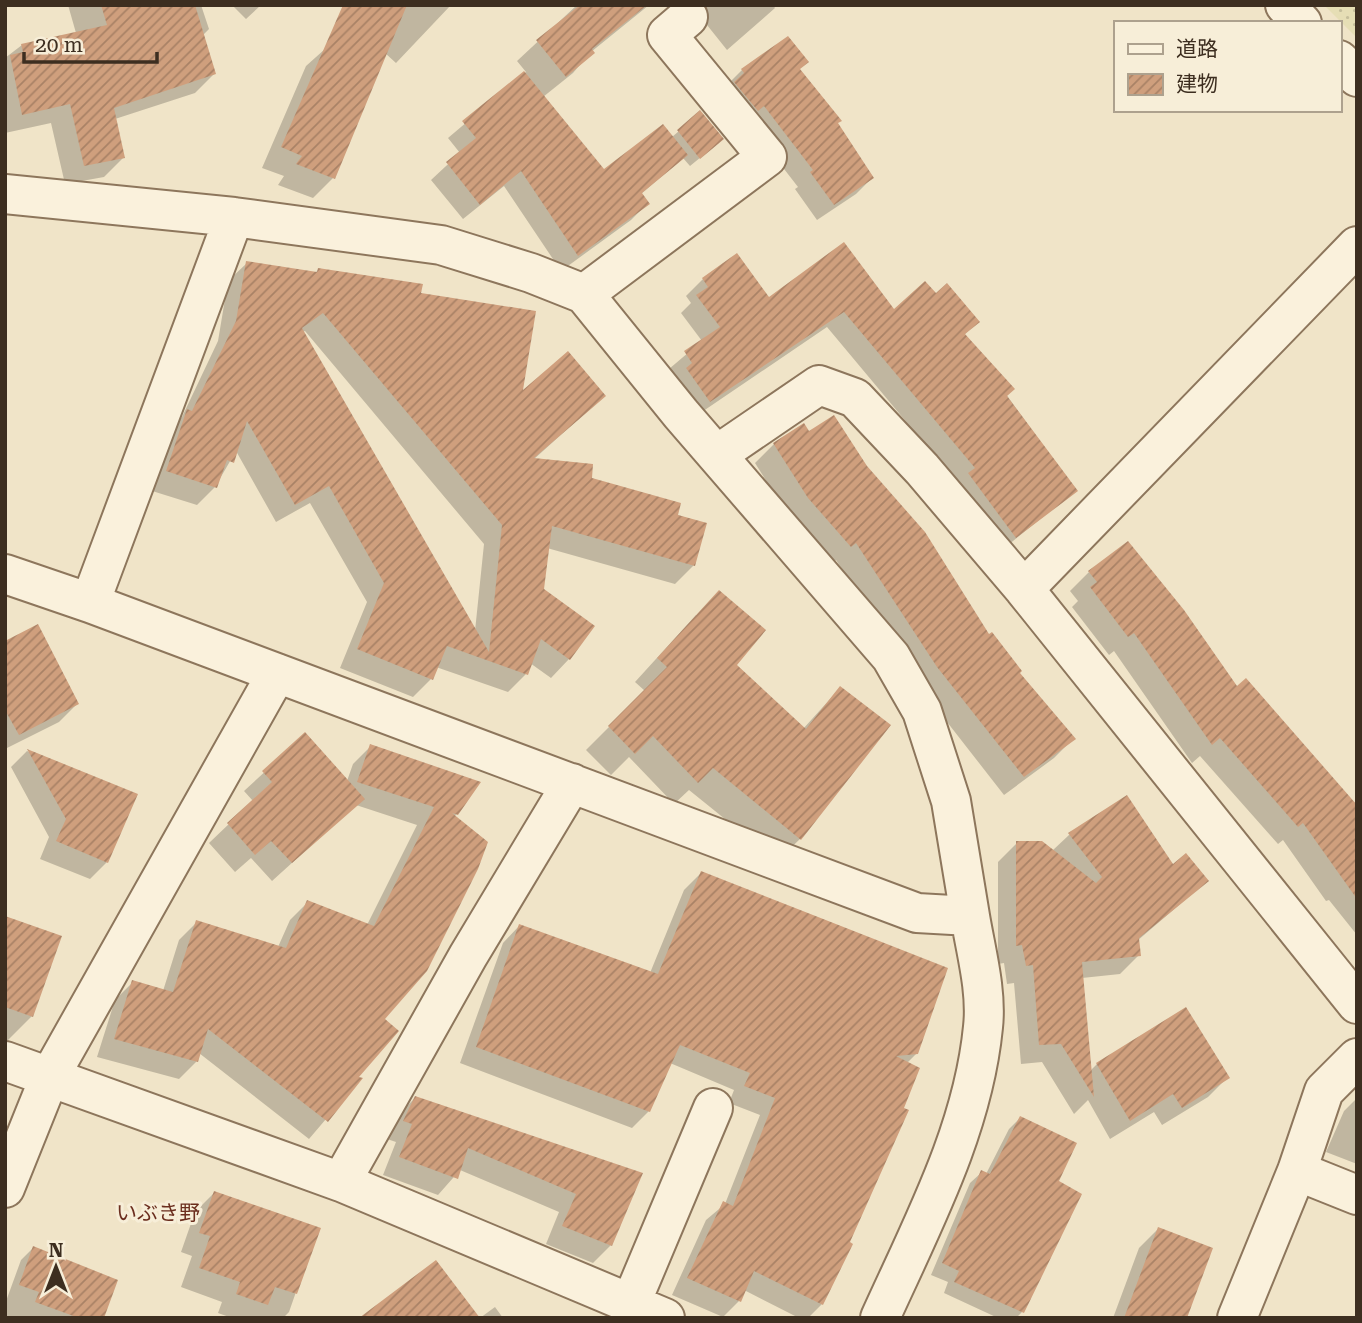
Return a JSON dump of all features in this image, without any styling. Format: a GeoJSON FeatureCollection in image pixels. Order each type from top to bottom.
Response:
{"type":"FeatureCollection","features":[{"type":"Feature","properties":{"kind":"street"},"geometry":{"type":"LineString","coordinates":[[1285,5],[1300,21]]}},
{"type":"Feature","properties":{"kind":"street"},"geometry":{"type":"LineString","coordinates":[[584,294],[767,157],[666,34]]}},
{"type":"Feature","properties":{"kind":"street"},"geometry":{"type":"LineString","coordinates":[[1341,62],[1357,78]]}},
{"type":"Feature","properties":{"kind":"street"},"geometry":{"type":"LineString","coordinates":[[5,194],[234,217],[441,245],[531,273],[584,294],[891,657],[922,711],[951,801],[981,974],[984,1025],[971,1102],[932,1203],[880,1318]]}},
{"type":"Feature","properties":{"kind":"street"},"geometry":{"type":"LineString","coordinates":[[90,603],[234,217]]}},
{"type":"Feature","properties":{"kind":"street"},"geometry":{"type":"LineString","coordinates":[[1024,589],[1357,246]]}},
{"type":"Feature","properties":{"kind":"street"},"geometry":{"type":"LineString","coordinates":[[718,454],[819,385],[855,398],[922,469],[1024,589],[1357,1003]]}},
{"type":"Feature","properties":{"kind":"street"},"geometry":{"type":"LineString","coordinates":[[5,574],[90,603],[917,912],[970,916]]}},
{"type":"Feature","properties":{"kind":"street"},"geometry":{"type":"LineString","coordinates":[[5,1188],[50,1076],[277,673]]}},
{"type":"Feature","properties":{"kind":"street"},"geometry":{"type":"LineString","coordinates":[[341,1182],[468,956],[572,783]]}},
{"type":"Feature","properties":{"kind":"street"},"geometry":{"type":"LineString","coordinates":[[1237,1318],[1297,1171],[1324,1091],[1357,1058]]}},
{"type":"Feature","properties":{"kind":"street"},"geometry":{"type":"LineString","coordinates":[[5,1061],[341,1182],[648,1310],[713,1108]]}},
{"type":"Feature","properties":{"kind":"street"},"geometry":{"type":"LineString","coordinates":[[1297,1171],[1357,1195]]}},
{"type":"Feature","properties":{"kind":"shaded area"},"geometry":{"type":"Polygon","coordinates":[[[1324,5],[1357,5],[1357,38],[1341,21],[1324,5]]]}},
{"type":"Feature","properties":{"kind":"building"},"geometry":{"type":"Polygon","coordinates":[[[101,5],[195,5],[216,74],[114,108],[125,158],[84,166],[70,104],[22,115],[10,55],[23,52],[21,44],[107,25],[101,5]]]}},
{"type":"Feature","properties":{"kind":"building"},"geometry":{"type":"Polygon","coordinates":[[[343,5],[407,5],[335,179],[296,164],[302,156],[281,147],[343,5]]]}},
{"type":"Feature","properties":{"kind":"building"},"geometry":{"type":"Polygon","coordinates":[[[580,5],[647,5],[592,49],[595,53],[566,77],[536,40],[580,5]]]}},
{"type":"Feature","properties":{"kind":"building"},"geometry":{"type":"Polygon","coordinates":[[[788,36],[809,62],[800,69],[842,121],[838,123],[874,178],[834,205],[810,172],[813,170],[764,106],[758,111],[734,82],[744,73],[741,69],[788,36]]]}},
{"type":"Feature","properties":{"kind":"building"},"geometry":{"type":"Polygon","coordinates":[[[524,71],[604,169],[663,124],[688,155],[642,193],[650,204],[578,256],[521,171],[480,205],[446,162],[476,138],[462,121],[524,71]]]}},
{"type":"Feature","properties":{"kind":"building"},"geometry":{"type":"Polygon","coordinates":[[[700,110],[724,139],[700,159],[677,130],[700,110]]]}},
{"type":"Feature","properties":{"kind":"building"},"geometry":{"type":"Polygon","coordinates":[[[844,242],[894,309],[925,281],[936,293],[947,283],[980,322],[965,334],[1015,389],[1007,396],[1078,491],[1016,538],[968,473],[975,468],[844,312],[710,402],[686,368],[692,363],[684,351],[720,327],[696,295],[708,287],[702,278],[737,253],[769,297],[844,242]]]}},
{"type":"Feature","properties":{"kind":"building"},"geometry":{"type":"Polygon","coordinates":[[[246,261],[317,272],[318,268],[423,284],[421,293],[536,311],[523,390],[568,351],[606,396],[534,458],[593,464],[592,478],[681,503],[678,515],[707,523],[695,566],[552,526],[544,589],[595,626],[570,660],[541,639],[528,675],[447,646],[433,680],[357,649],[384,583],[329,486],[295,505],[247,421],[234,463],[227,460],[217,488],[166,471],[187,409],[192,411],[236,321],[246,261]],[[323,313],[302,328],[489,652],[502,525],[323,313]]]}},
{"type":"Feature","properties":{"kind":"building"},"geometry":{"type":"Polygon","coordinates":[[[834,415],[867,466],[925,532],[989,634],[992,632],[1022,671],[1020,673],[1076,739],[1024,777],[937,667],[856,543],[851,547],[808,498],[773,443],[804,423],[809,431],[834,415]]]}},
{"type":"Feature","properties":{"kind":"building"},"geometry":{"type":"Polygon","coordinates":[[[1128,541],[1184,610],[1237,686],[1246,678],[1357,805],[1357,899],[1303,823],[1298,827],[1220,738],[1212,745],[1134,633],[1128,637],[1090,587],[1097,582],[1088,571],[1128,541]]]}},
{"type":"Feature","properties":{"kind":"building"},"geometry":{"type":"Polygon","coordinates":[[[719,590],[766,630],[737,665],[806,729],[840,686],[891,725],[801,840],[713,768],[698,783],[653,736],[635,754],[608,726],[667,667],[657,658],[719,590]]]}},
{"type":"Feature","properties":{"kind":"building"},"geometry":{"type":"Polygon","coordinates":[[[38,624],[79,704],[19,735],[5,710],[5,641],[38,624]]]}},
{"type":"Feature","properties":{"kind":"building"},"geometry":{"type":"Polygon","coordinates":[[[305,732],[365,799],[292,863],[271,841],[255,855],[227,823],[272,782],[262,771],[305,732]]]}},
{"type":"Feature","properties":{"kind":"building"},"geometry":{"type":"Polygon","coordinates":[[[370,744],[481,782],[458,815],[452,813],[488,842],[478,869],[427,971],[385,1019],[399,1031],[359,1077],[363,1078],[328,1122],[208,1029],[198,1062],[114,1039],[132,980],[173,992],[196,920],[286,948],[307,900],[374,926],[434,807],[357,782],[370,744]]]}},
{"type":"Feature","properties":{"kind":"building"},"geometry":{"type":"Polygon","coordinates":[[[27,749],[138,794],[108,863],[56,841],[66,819],[27,749]]]}},
{"type":"Feature","properties":{"kind":"building"},"geometry":{"type":"Polygon","coordinates":[[[1127,795],[1173,864],[1186,853],[1209,881],[1139,938],[1141,956],[1082,962],[1094,1097],[1061,1044],[1039,1045],[1033,965],[1026,966],[1022,945],[1016,946],[1016,841],[1042,841],[1096,883],[1102,877],[1068,833],[1127,795]]]}},
{"type":"Feature","properties":{"kind":"building"},"geometry":{"type":"Polygon","coordinates":[[[701,871],[948,968],[918,1054],[896,1056],[920,1068],[904,1108],[909,1110],[850,1242],[853,1244],[823,1305],[754,1271],[741,1302],[687,1278],[723,1201],[733,1206],[775,1098],[744,1086],[750,1073],[680,1045],[650,1112],[476,1047],[519,924],[658,974],[701,871]]]}},
{"type":"Feature","properties":{"kind":"building"},"geometry":{"type":"Polygon","coordinates":[[[5,916],[62,936],[33,1017],[5,1007],[5,916]]]}},
{"type":"Feature","properties":{"kind":"building"},"geometry":{"type":"Polygon","coordinates":[[[1186,1007],[1230,1078],[1182,1108],[1173,1094],[1130,1121],[1096,1063],[1186,1007]]]}},
{"type":"Feature","properties":{"kind":"building"},"geometry":{"type":"Polygon","coordinates":[[[415,1096],[643,1173],[612,1246],[562,1226],[576,1194],[468,1148],[458,1179],[399,1157],[412,1124],[403,1121],[415,1096]]]}},
{"type":"Feature","properties":{"kind":"building"},"geometry":{"type":"Polygon","coordinates":[[[1020,1116],[1077,1143],[1059,1181],[1082,1194],[1024,1313],[954,1282],[959,1271],[942,1263],[981,1170],[990,1174],[1020,1116]]]}},
{"type":"Feature","properties":{"kind":"building"},"geometry":{"type":"Polygon","coordinates":[[[214,1191],[321,1228],[297,1294],[275,1287],[268,1305],[236,1294],[240,1282],[199,1268],[210,1236],[199,1233],[214,1191]]]}},
{"type":"Feature","properties":{"kind":"building"},"geometry":{"type":"Polygon","coordinates":[[[1158,1227],[1213,1248],[1187,1318],[1124,1318],[1158,1227]]]}},
{"type":"Feature","properties":{"kind":"building"},"geometry":{"type":"Polygon","coordinates":[[[33,1246],[118,1280],[104,1318],[79,1318],[35,1302],[39,1292],[19,1285],[33,1246]]]}},
{"type":"Feature","properties":{"kind":"building"},"geometry":{"type":"Polygon","coordinates":[[[436,1260],[480,1318],[359,1318],[436,1260]]]}},
{"type":"Feature","properties":{"kind":"district","name":"いぶき野"},"geometry":{"type":"Point","coordinates":[158,1213]}}]}
